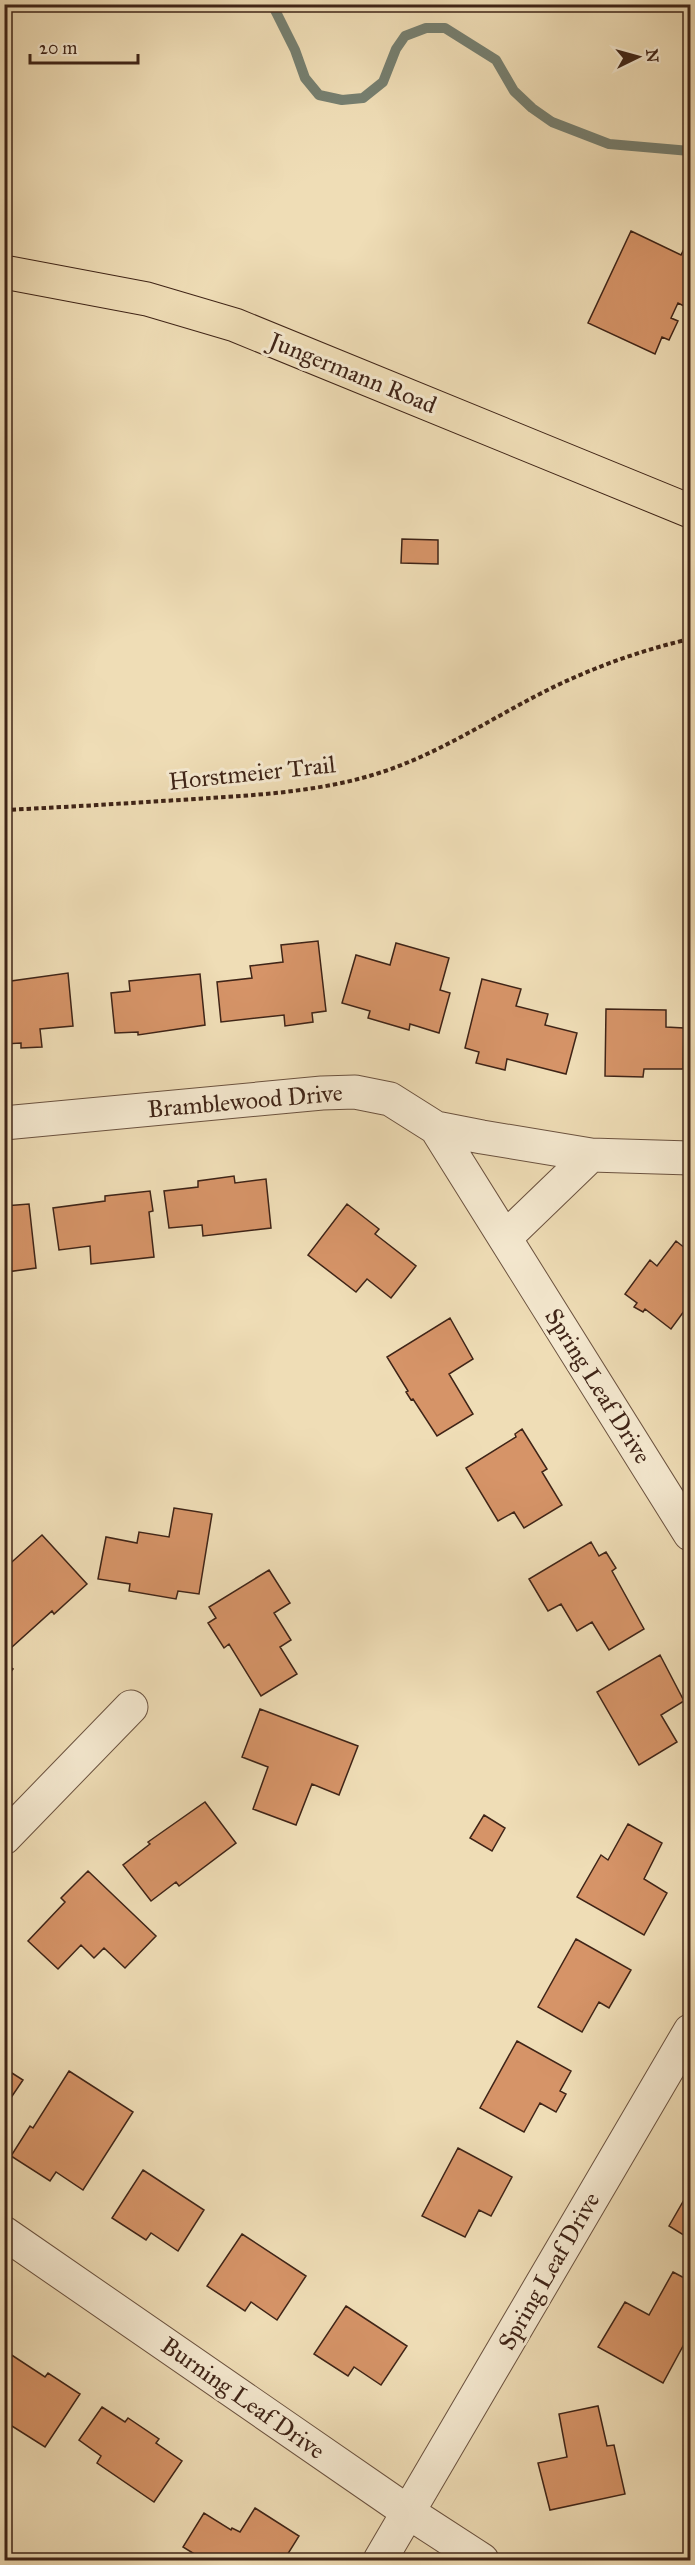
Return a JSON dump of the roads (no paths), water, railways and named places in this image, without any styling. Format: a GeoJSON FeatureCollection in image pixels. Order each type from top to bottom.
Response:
{"type":"FeatureCollection","features":[{"type":"Feature","properties":{"kind":"main road","name":"Jungermann Road"},"geometry":{"type":"LineString","coordinates":[[4,272],[147,299],[235,325],[690,511]]}},
{"type":"Feature","properties":{"kind":"street","name":"Bramblewood Drive"},"geometry":{"type":"LineString","coordinates":[[4,1123],[310,1094],[355,1092],[390,1099],[436,1128],[591,1155],[690,1158]]}},
{"type":"Feature","properties":{"kind":"street","name":"Spring Leaf Drive"},"geometry":{"type":"LineString","coordinates":[[436,1128],[690,1534]]}},
{"type":"Feature","properties":{"kind":"street"},"geometry":{"type":"LineString","coordinates":[[505,1238],[591,1155]]}},
{"type":"Feature","properties":{"kind":"street"},"geometry":{"type":"LineString","coordinates":[[4,1838],[131,1707]]}},
{"type":"Feature","properties":{"kind":"street","name":"Spring Leaf Drive"},"geometry":{"type":"LineString","coordinates":[[380,2560],[690,2031]]}},
{"type":"Feature","properties":{"kind":"street","name":"Burning Leaf Drive"},"geometry":{"type":"LineString","coordinates":[[4,2232],[408,2512],[482,2560]]}},
{"type":"Feature","properties":{"kind":"waterway"},"geometry":{"type":"LineString","coordinates":[[272,4],[295,50],[305,78],[319,95],[342,100],[363,98],[383,82],[396,49],[405,36],[426,28],[445,28],[496,60],[514,91],[552,122],[609,144],[690,151]]}}]}
